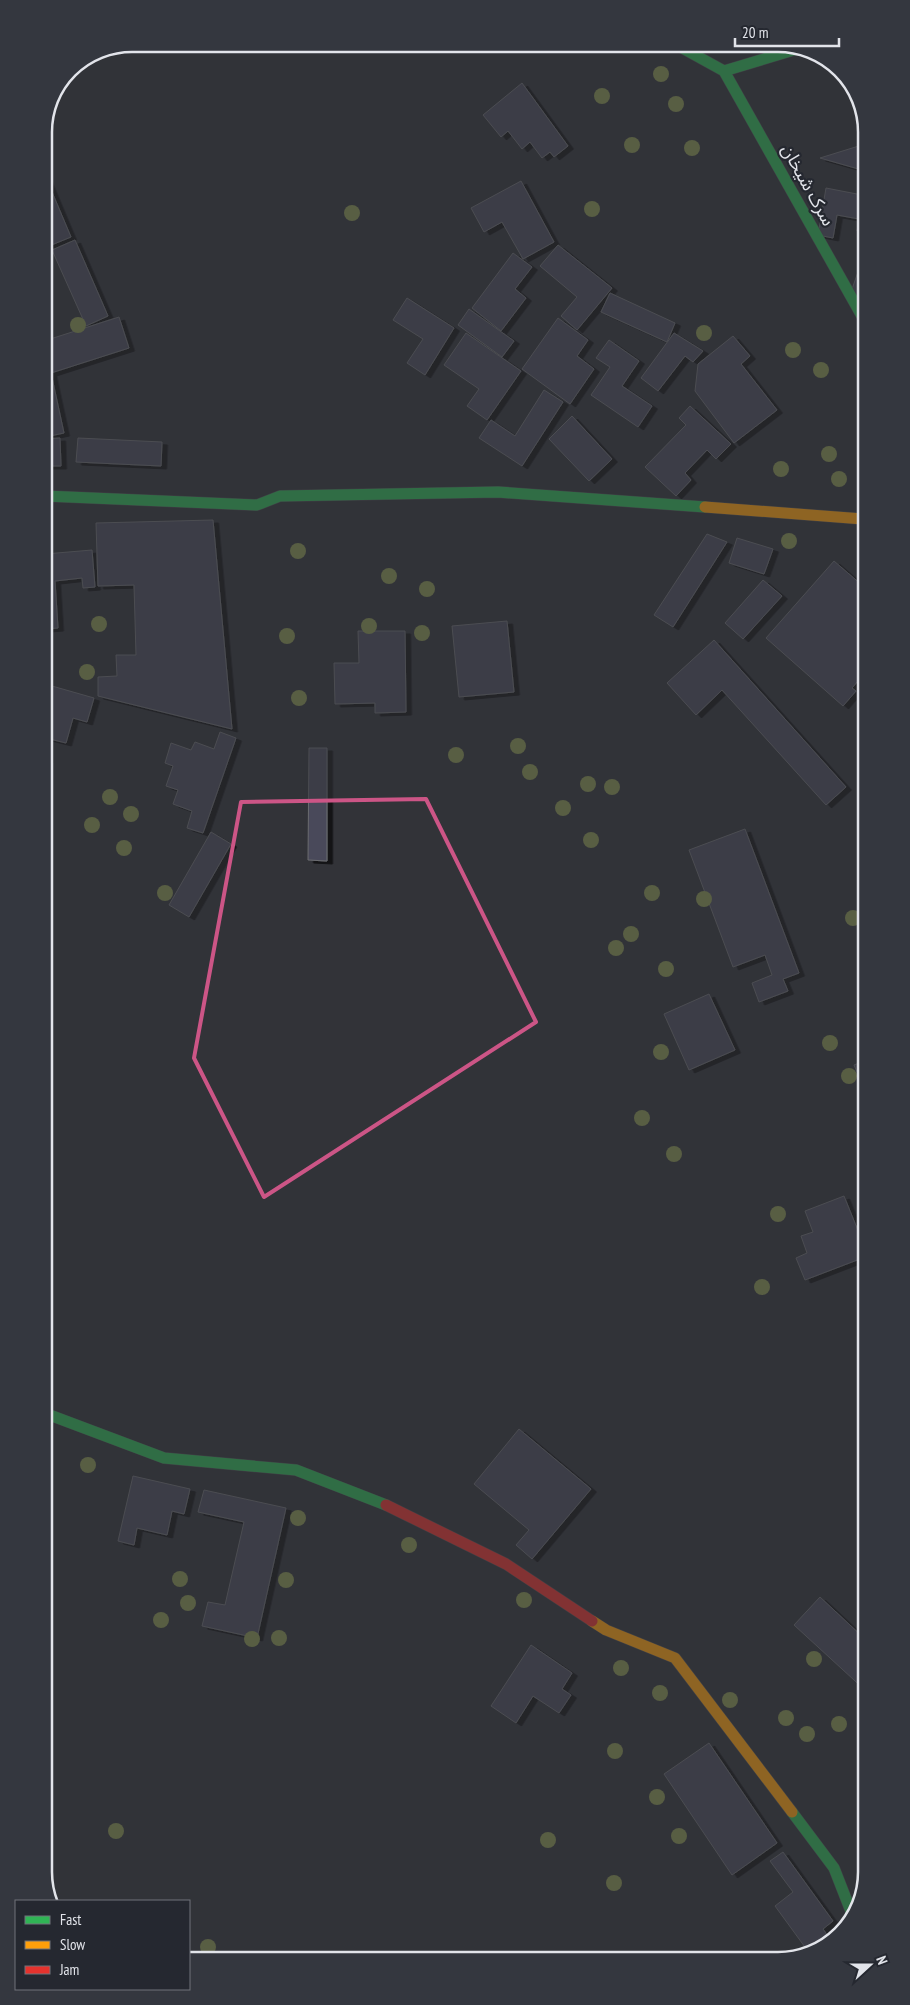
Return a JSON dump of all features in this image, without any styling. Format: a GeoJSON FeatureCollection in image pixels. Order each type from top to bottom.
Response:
{"type":"FeatureCollection","features":[{"type":"Feature","properties":{"kind":"street"},"geometry":{"type":"LineString","coordinates":[[691,53],[724,71],[784,53]]}},
{"type":"Feature","properties":{"kind":"street","name":"سرک شیخان"},"geometry":{"type":"LineString","coordinates":[[724,71],[858,309]]}},
{"type":"Feature","properties":{"kind":"street"},"geometry":{"type":"LineString","coordinates":[[53,496],[257,505],[280,496],[498,492],[858,519]]}},
{"type":"Feature","properties":{"kind":"street"},"geometry":{"type":"LineString","coordinates":[[52,1416],[164,1458],[296,1470],[392,1507],[506,1564],[606,1630],[675,1658],[834,1868],[849,1907]]}},
{"type":"Feature","properties":{"kind":"highlighted area"},"geometry":{"type":"Polygon","coordinates":[[[426,799],[536,1022],[264,1197],[194,1058],[241,802],[426,799]]]}},
{"type":"Feature","properties":{"kind":"building"},"geometry":{"type":"Polygon","coordinates":[[[522,83],[568,146],[554,157],[550,152],[542,158],[530,142],[522,149],[508,131],[501,137],[483,115],[522,83]]]}},
{"type":"Feature","properties":{"kind":"building"},"geometry":{"type":"Polygon","coordinates":[[[858,146],[858,169],[820,158],[858,146]]]}},
{"type":"Feature","properties":{"kind":"building"},"geometry":{"type":"Polygon","coordinates":[[[521,181],[554,242],[523,259],[502,222],[484,232],[471,208],[521,181]]]}},
{"type":"Feature","properties":{"kind":"building"},"geometry":{"type":"Polygon","coordinates":[[[826,188],[858,194],[858,219],[837,215],[833,238],[818,235],[826,188]]]}},
{"type":"Feature","properties":{"kind":"building"},"geometry":{"type":"Polygon","coordinates":[[[53,194],[71,237],[53,244],[53,194]]]}},
{"type":"Feature","properties":{"kind":"building"},"geometry":{"type":"Polygon","coordinates":[[[75,240],[108,316],[86,326],[53,250],[75,240]]]}},
{"type":"Feature","properties":{"kind":"building"},"geometry":{"type":"Polygon","coordinates":[[[558,245],[612,288],[577,330],[561,316],[577,297],[540,266],[558,245]]]}},
{"type":"Feature","properties":{"kind":"building"},"geometry":{"type":"Polygon","coordinates":[[[513,253],[532,267],[515,289],[526,298],[501,331],[472,308],[513,253]]]}},
{"type":"Feature","properties":{"kind":"building"},"geometry":{"type":"Polygon","coordinates":[[[858,272],[858,298],[850,295],[858,272]]]}},
{"type":"Feature","properties":{"kind":"building"},"geometry":{"type":"Polygon","coordinates":[[[610,293],[675,323],[667,342],[601,312],[610,293]]]}},
{"type":"Feature","properties":{"kind":"building"},"geometry":{"type":"Polygon","coordinates":[[[407,298],[454,328],[425,375],[407,363],[423,339],[393,320],[407,298]]]}},
{"type":"Feature","properties":{"kind":"building"},"geometry":{"type":"Polygon","coordinates":[[[469,309],[514,341],[502,357],[458,325],[469,309]]]}},
{"type":"Feature","properties":{"kind":"building"},"geometry":{"type":"Polygon","coordinates":[[[119,317],[129,348],[53,372],[53,338],[119,317]]]}},
{"type":"Feature","properties":{"kind":"building"},"geometry":{"type":"Polygon","coordinates":[[[558,318],[588,340],[577,356],[594,369],[570,404],[522,369],[558,318]]]}},
{"type":"Feature","properties":{"kind":"building"},"geometry":{"type":"Polygon","coordinates":[[[466,333],[521,371],[487,420],[467,406],[479,389],[444,365],[466,333]]]}},
{"type":"Feature","properties":{"kind":"building"},"geometry":{"type":"Polygon","coordinates":[[[674,333],[703,351],[693,362],[685,356],[658,391],[641,378],[674,333]]]}},
{"type":"Feature","properties":{"kind":"building"},"geometry":{"type":"Polygon","coordinates":[[[733,336],[750,356],[741,364],[777,410],[734,443],[695,391],[698,364],[733,336]]]}},
{"type":"Feature","properties":{"kind":"building"},"geometry":{"type":"Polygon","coordinates":[[[609,340],[639,361],[622,386],[652,406],[638,427],[591,395],[610,367],[596,358],[609,340]]]}},
{"type":"Feature","properties":{"kind":"building"},"geometry":{"type":"Polygon","coordinates":[[[53,382],[64,433],[53,435],[53,382]]]}},
{"type":"Feature","properties":{"kind":"building"},"geometry":{"type":"Polygon","coordinates":[[[544,390],[563,402],[522,466],[479,438],[491,420],[515,436],[544,390]]]}},
{"type":"Feature","properties":{"kind":"building"},"geometry":{"type":"Polygon","coordinates":[[[690,406],[731,444],[716,459],[707,450],[685,473],[691,480],[676,496],[645,467],[686,425],[679,418],[690,406]]]}},
{"type":"Feature","properties":{"kind":"building"},"geometry":{"type":"Polygon","coordinates":[[[572,416],[612,459],[589,481],[549,439],[572,416]]]}},
{"type":"Feature","properties":{"kind":"building"},"geometry":{"type":"Polygon","coordinates":[[[53,438],[60,438],[61,466],[53,466],[53,438]]]}},
{"type":"Feature","properties":{"kind":"building"},"geometry":{"type":"Polygon","coordinates":[[[78,438],[162,442],[161,466],[76,462],[78,438]]]}},
{"type":"Feature","properties":{"kind":"building"},"geometry":{"type":"Polygon","coordinates":[[[213,520],[232,729],[98,696],[98,677],[117,676],[116,655],[136,655],[134,585],[98,586],[96,523],[213,520]]]}},
{"type":"Feature","properties":{"kind":"building"},"geometry":{"type":"Polygon","coordinates":[[[707,534],[727,542],[673,627],[654,615],[707,534]]]}},
{"type":"Feature","properties":{"kind":"building"},"geometry":{"type":"Polygon","coordinates":[[[737,538],[773,549],[764,574],[729,563],[737,538]]]}},
{"type":"Feature","properties":{"kind":"building"},"geometry":{"type":"Polygon","coordinates":[[[92,550],[95,587],[83,588],[82,578],[55,581],[58,628],[53,628],[53,553],[92,550]]]}},
{"type":"Feature","properties":{"kind":"building"},"geometry":{"type":"Polygon","coordinates":[[[834,561],[858,582],[858,681],[852,688],[856,691],[843,706],[766,638],[834,561]]]}},
{"type":"Feature","properties":{"kind":"building"},"geometry":{"type":"Polygon","coordinates":[[[763,580],[782,596],[743,639],[725,623],[763,580]]]}},
{"type":"Feature","properties":{"kind":"building"},"geometry":{"type":"Polygon","coordinates":[[[507,621],[514,692],[459,697],[452,626],[507,621]]]}},
{"type":"Feature","properties":{"kind":"building"},"geometry":{"type":"Polygon","coordinates":[[[358,631],[405,631],[406,712],[375,713],[375,703],[335,704],[334,663],[359,663],[358,631]]]}},
{"type":"Feature","properties":{"kind":"building"},"geometry":{"type":"Polygon","coordinates":[[[714,640],[846,787],[826,805],[722,690],[696,715],[667,683],[714,640]]]}},
{"type":"Feature","properties":{"kind":"building"},"geometry":{"type":"Polygon","coordinates":[[[53,686],[94,698],[87,722],[73,718],[66,743],[53,740],[53,686]]]}},
{"type":"Feature","properties":{"kind":"building"},"geometry":{"type":"Polygon","coordinates":[[[220,732],[236,738],[203,833],[187,828],[192,811],[173,804],[178,790],[166,786],[173,766],[165,763],[171,743],[191,750],[195,742],[214,749],[220,732]]]}},
{"type":"Feature","properties":{"kind":"building"},"geometry":{"type":"Polygon","coordinates":[[[309,748],[327,748],[327,861],[308,860],[309,748]]]}},
{"type":"Feature","properties":{"kind":"building"},"geometry":{"type":"Polygon","coordinates":[[[745,829],[799,973],[783,979],[788,991],[759,1002],[752,983],[772,975],[765,955],[733,967],[689,850],[745,829]]]}},
{"type":"Feature","properties":{"kind":"building"},"geometry":{"type":"Polygon","coordinates":[[[211,832],[231,844],[189,917],[169,905],[211,832]]]}},
{"type":"Feature","properties":{"kind":"building"},"geometry":{"type":"Polygon","coordinates":[[[709,994],[735,1050],[689,1070],[664,1014],[709,994]]]}},
{"type":"Feature","properties":{"kind":"building"},"geometry":{"type":"Polygon","coordinates":[[[858,1063],[858,1074],[854,1065],[858,1063]]]}},
{"type":"Feature","properties":{"kind":"building"},"geometry":{"type":"Polygon","coordinates":[[[844,1196],[858,1231],[858,1260],[805,1280],[796,1258],[807,1253],[801,1236],[813,1232],[805,1211],[844,1196]]]}},
{"type":"Feature","properties":{"kind":"building"},"geometry":{"type":"Polygon","coordinates":[[[519,1429],[591,1489],[532,1559],[516,1545],[529,1530],[474,1484],[519,1429]]]}},
{"type":"Feature","properties":{"kind":"building"},"geometry":{"type":"Polygon","coordinates":[[[133,1476],[190,1489],[184,1514],[172,1511],[167,1535],[137,1528],[134,1545],[118,1541],[133,1476]]]}},
{"type":"Feature","properties":{"kind":"building"},"geometry":{"type":"Polygon","coordinates":[[[204,1490],[286,1508],[257,1638],[202,1626],[208,1602],[225,1605],[244,1522],[198,1512],[204,1490]]]}},
{"type":"Feature","properties":{"kind":"building"},"geometry":{"type":"Polygon","coordinates":[[[820,1597],[858,1633],[858,1684],[794,1625],[820,1597]]]}},
{"type":"Feature","properties":{"kind":"building"},"geometry":{"type":"Polygon","coordinates":[[[531,1645],[572,1673],[562,1689],[571,1695],[559,1713],[533,1696],[516,1723],[491,1706],[531,1645]]]}},
{"type":"Feature","properties":{"kind":"building"},"geometry":{"type":"Polygon","coordinates":[[[709,1743],[777,1843],[732,1875],[664,1774],[709,1743]]]}},
{"type":"Feature","properties":{"kind":"building"},"geometry":{"type":"Polygon","coordinates":[[[783,1852],[833,1921],[823,1929],[827,1935],[822,1939],[805,1947],[775,1906],[793,1892],[770,1861],[783,1852]]]}},
{"type":"Feature","properties":{"kind":"traffic: fast"},"geometry":{"type":"LineString","coordinates":[[691,53],[724,71],[783,53]]}},
{"type":"Feature","properties":{"kind":"traffic: fast"},"geometry":{"type":"LineString","coordinates":[[724,71],[858,309]]}},
{"type":"Feature","properties":{"kind":"traffic: fast"},"geometry":{"type":"LineString","coordinates":[[53,496],[257,505],[280,496],[498,492],[705,507]]}},
{"type":"Feature","properties":{"kind":"traffic: fast"},"geometry":{"type":"LineString","coordinates":[[52,1416],[164,1458],[296,1470],[386,1505]]}},
{"type":"Feature","properties":{"kind":"traffic: fast"},"geometry":{"type":"LineString","coordinates":[[792,1812],[834,1868],[849,1907]]}},
{"type":"Feature","properties":{"kind":"traffic: slow"},"geometry":{"type":"LineString","coordinates":[[705,507],[858,519]]}},
{"type":"Feature","properties":{"kind":"traffic: slow"},"geometry":{"type":"LineString","coordinates":[[592,1621],[606,1630],[675,1658],[792,1812]]}},
{"type":"Feature","properties":{"kind":"traffic: jam"},"geometry":{"type":"LineString","coordinates":[[386,1505],[506,1564],[592,1621]]}}]}
